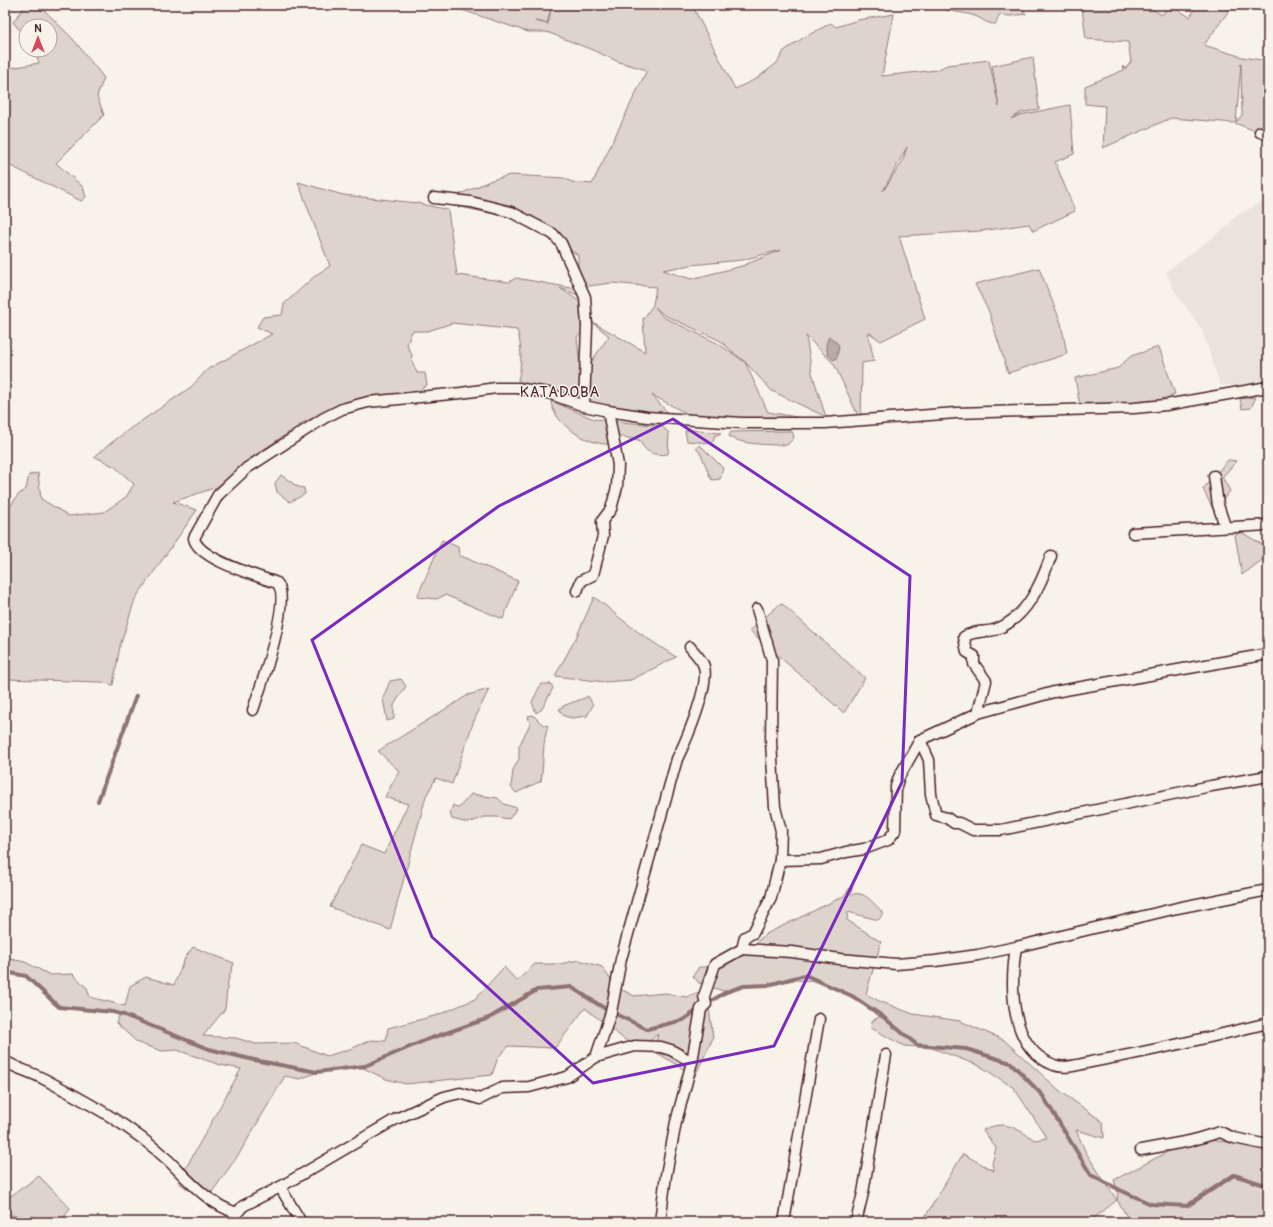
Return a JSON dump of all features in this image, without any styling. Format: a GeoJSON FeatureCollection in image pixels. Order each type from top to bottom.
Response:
{"type":"FeatureCollection","features":[{"type":"Feature","properties":{"kind":"street"},"geometry":{"type":"LineString","coordinates":[[434,198],[471,202],[511,212],[553,234],[561,243],[585,297],[587,326],[584,406]]}},
{"type":"Feature","properties":{"kind":"street"},"geometry":{"type":"LineString","coordinates":[[253,710],[267,669],[281,604],[281,590],[277,583],[219,561],[199,548],[194,539],[198,528],[218,495],[247,468],[324,418],[342,409],[368,402],[503,388],[544,392],[584,406],[608,412],[677,420],[734,423],[825,422],[956,413],[1134,408],[1166,405],[1268,387]]}},
{"type":"Feature","properties":{"kind":"street"},"geometry":{"type":"LineString","coordinates":[[577,591],[581,581],[593,574],[602,536],[602,521],[611,509],[617,487],[618,465],[608,412]]}},
{"type":"Feature","properties":{"kind":"street"},"geometry":{"type":"LineString","coordinates":[[1214,476],[1218,505],[1226,526]]}},
{"type":"Feature","properties":{"kind":"street"},"geometry":{"type":"LineString","coordinates":[[1133,533],[1226,526],[1268,525]]}},
{"type":"Feature","properties":{"kind":"street"},"geometry":{"type":"LineString","coordinates":[[978,713],[986,680],[974,664],[974,656],[967,652],[964,638],[970,634],[997,629],[1017,615],[1039,586],[1051,556]]}},
{"type":"Feature","properties":{"kind":"street"},"geometry":{"type":"LineString","coordinates":[[742,949],[745,937],[753,933],[771,898],[780,860],[782,831],[775,807],[771,742],[772,660],[757,609]]}},
{"type":"Feature","properties":{"kind":"street"},"geometry":{"type":"LineString","coordinates":[[596,1057],[611,1012],[621,959],[678,759],[690,732],[703,690],[704,664],[690,647]]}},
{"type":"Feature","properties":{"kind":"street"},"geometry":{"type":"LineString","coordinates":[[780,860],[821,859],[878,845],[892,837],[895,832],[896,786],[898,777],[920,740],[978,713],[1054,692],[1268,654]]}},
{"type":"Feature","properties":{"kind":"street"},"geometry":{"type":"LineString","coordinates":[[920,740],[929,760],[931,794],[936,815],[948,818],[954,823],[959,823],[973,830],[1002,830],[1211,786],[1268,776]]}},
{"type":"Feature","properties":{"kind":"street"},"geometry":{"type":"LineString","coordinates":[[660,1222],[666,1175],[676,1122],[692,1062],[701,1009],[706,1004],[704,996],[715,964],[742,949],[792,952],[840,959],[896,964],[978,955],[1177,908],[1268,890]]}},
{"type":"Feature","properties":{"kind":"street"},"geometry":{"type":"LineString","coordinates":[[1016,947],[1012,992],[1014,1007],[1020,1029],[1031,1047],[1053,1065],[1063,1067],[1175,1046],[1268,1023]]}},
{"type":"Feature","properties":{"kind":"street"},"geometry":{"type":"LineString","coordinates":[[784,1222],[819,1019]]}},
{"type":"Feature","properties":{"kind":"street"},"geometry":{"type":"LineString","coordinates":[[5,1061],[43,1078],[99,1108],[146,1140],[188,1181],[218,1203],[237,1213],[243,1206],[280,1187],[396,1119],[444,1097],[460,1093],[480,1099],[502,1088],[529,1087],[545,1083],[567,1077],[596,1057],[635,1046],[647,1045],[671,1050],[692,1062]]}},
{"type":"Feature","properties":{"kind":"street"},"geometry":{"type":"LineString","coordinates":[[856,1222],[863,1193],[886,1055]]}},
{"type":"Feature","properties":{"kind":"street"},"geometry":{"type":"LineString","coordinates":[[1141,1150],[1190,1142],[1220,1132],[1234,1138],[1268,1145]]}},
{"type":"Feature","properties":{"kind":"street"},"geometry":{"type":"LineString","coordinates":[[280,1187],[301,1222]]}},
{"type":"Feature","properties":{"kind":"highlighted area"},"geometry":{"type":"Polygon","coordinates":[[[673,419],[910,576],[902,782],[774,1046],[593,1083],[432,937],[312,640],[499,506],[673,419]]]}},
{"type":"Feature","properties":{"kind":"shaded area"},"geometry":{"type":"Polygon","coordinates":[[[447,5],[467,5],[478,8],[470,5],[552,5],[692,5],[735,89],[756,79],[777,63],[784,51],[803,38],[831,23],[836,27],[858,20],[894,14],[882,76],[937,70],[947,65],[989,60],[999,107],[992,66],[1033,57],[1039,109],[1020,113],[1011,119],[1020,115],[1070,105],[1074,154],[1055,162],[1075,211],[1033,231],[1029,224],[981,231],[899,236],[925,319],[881,341],[868,332],[874,361],[862,363],[861,422],[834,364],[806,336],[812,373],[826,417],[772,391],[745,362],[768,412],[830,423],[706,424],[652,395],[676,422],[656,419],[536,389],[518,380],[521,355],[517,330],[452,323],[428,331],[412,331],[407,345],[412,355],[411,359],[417,373],[425,373],[427,385],[417,392],[416,405],[365,397],[347,407],[338,408],[304,422],[254,456],[217,487],[173,502],[197,510],[135,599],[120,646],[113,685],[102,682],[5,679],[5,514],[18,495],[26,489],[29,475],[38,473],[41,499],[69,516],[104,512],[126,497],[134,484],[115,467],[94,456],[131,428],[191,387],[208,369],[272,334],[257,327],[263,317],[282,315],[284,304],[316,275],[330,266],[298,182],[343,195],[417,203],[448,210],[457,275],[509,282],[516,278],[583,290],[583,297],[560,288],[583,304],[588,328],[577,337],[582,386],[591,362],[609,336],[591,321],[645,352],[643,319],[653,305],[656,287],[611,283],[582,287],[578,272],[578,255],[528,223],[504,216],[436,202],[447,200],[492,180],[510,175],[564,178],[572,182],[592,184],[647,70],[619,62],[547,32],[528,32],[447,5]],[[552,5],[547,23],[535,21],[548,24],[552,5]],[[907,147],[883,191],[902,162],[907,147]],[[781,250],[742,260],[691,265],[663,270],[691,279],[742,266],[781,250]],[[655,307],[663,317],[717,343],[745,362],[719,340],[664,315],[655,307]]]}},
{"type":"Feature","properties":{"kind":"shaded area"},"geometry":{"type":"Polygon","coordinates":[[[934,5],[1020,5],[1026,14],[1010,16],[999,15],[996,24],[993,24],[970,14],[945,9],[934,5]]]}},
{"type":"Feature","properties":{"kind":"shaded area"},"geometry":{"type":"Polygon","coordinates":[[[1145,5],[1162,15],[1170,5],[1190,17],[1197,5],[1233,5],[1204,45],[1242,57],[1268,61],[1268,136],[1235,123],[1171,118],[1103,148],[1105,106],[1085,104],[1085,86],[1124,70],[1123,66],[1125,69],[1131,62],[1128,42],[1086,39],[1082,8],[1145,5]],[[1241,64],[1236,122],[1242,115],[1241,64]]]}},
{"type":"Feature","properties":{"kind":"shaded area"},"geometry":{"type":"Polygon","coordinates":[[[25,6],[40,6],[52,18],[18,18],[18,28],[13,22],[25,6]]]}},
{"type":"Feature","properties":{"kind":"shaded area"},"geometry":{"type":"Polygon","coordinates":[[[58,24],[73,39],[104,78],[97,96],[104,115],[56,163],[83,187],[86,197],[81,201],[5,163],[5,78],[11,68],[39,63],[37,58],[58,58],[58,24]]]}},
{"type":"Feature","properties":{"kind":"shaded area"},"geometry":{"type":"Polygon","coordinates":[[[1268,196],[1268,384],[1254,386],[1220,385],[1202,330],[1174,290],[1166,272],[1228,226],[1233,218],[1261,202],[1268,196]]]}},
{"type":"Feature","properties":{"kind":"shaded area"},"geometry":{"type":"Polygon","coordinates":[[[1039,268],[1061,323],[1067,354],[1008,373],[989,312],[975,284],[1039,268]]]}},
{"type":"Feature","properties":{"kind":"shaded area"},"geometry":{"type":"Polygon","coordinates":[[[830,337],[839,345],[837,358],[833,360],[828,355],[826,345],[828,338],[830,337]]]}},
{"type":"Feature","properties":{"kind":"shaded area"},"geometry":{"type":"Polygon","coordinates":[[[1159,347],[1175,394],[1144,406],[1080,406],[1075,378],[1118,368],[1131,356],[1159,347]]]}},
{"type":"Feature","properties":{"kind":"shaded area"},"geometry":{"type":"Polygon","coordinates":[[[1256,397],[1251,408],[1242,409],[1240,399],[1256,397]]]}},
{"type":"Feature","properties":{"kind":"shaded area"},"geometry":{"type":"Polygon","coordinates":[[[551,401],[594,419],[662,426],[669,433],[668,454],[650,453],[644,448],[639,440],[617,436],[613,444],[604,444],[584,438],[574,433],[558,418],[553,410],[551,401]]]}},
{"type":"Feature","properties":{"kind":"shaded area"},"geometry":{"type":"Polygon","coordinates":[[[691,430],[721,433],[714,436],[714,440],[711,443],[687,441],[685,431],[691,430]]]}},
{"type":"Feature","properties":{"kind":"shaded area"},"geometry":{"type":"Polygon","coordinates":[[[792,431],[794,438],[787,445],[748,443],[729,436],[731,432],[792,431]]]}},
{"type":"Feature","properties":{"kind":"shaded area"},"geometry":{"type":"Polygon","coordinates":[[[700,445],[723,468],[720,479],[712,480],[699,451],[696,448],[700,445]]]}},
{"type":"Feature","properties":{"kind":"shaded area"},"geometry":{"type":"Polygon","coordinates":[[[1228,460],[1237,461],[1222,477],[1230,491],[1214,511],[1203,489],[1228,460]]]}},
{"type":"Feature","properties":{"kind":"shaded area"},"geometry":{"type":"Polygon","coordinates":[[[281,475],[298,487],[304,488],[305,494],[290,502],[277,492],[275,483],[281,475]]]}},
{"type":"Feature","properties":{"kind":"shaded area"},"geometry":{"type":"Polygon","coordinates":[[[1241,532],[1263,545],[1266,557],[1242,575],[1235,535],[1241,532]]]}},
{"type":"Feature","properties":{"kind":"shaded area"},"geometry":{"type":"Polygon","coordinates":[[[442,540],[458,547],[459,555],[518,581],[503,619],[445,595],[437,599],[417,597],[442,540]]]}},
{"type":"Feature","properties":{"kind":"shaded area"},"geometry":{"type":"Polygon","coordinates":[[[594,597],[637,631],[676,657],[631,680],[605,682],[555,676],[576,638],[594,597]]]}},
{"type":"Feature","properties":{"kind":"shaded area"},"geometry":{"type":"Polygon","coordinates":[[[781,603],[865,678],[844,713],[750,631],[781,603]]]}},
{"type":"Feature","properties":{"kind":"shaded area"},"geometry":{"type":"Polygon","coordinates":[[[401,679],[406,686],[394,705],[394,719],[387,721],[383,698],[390,681],[401,679]]]}},
{"type":"Feature","properties":{"kind":"shaded area"},"geometry":{"type":"Polygon","coordinates":[[[541,684],[551,684],[553,688],[542,709],[536,713],[532,702],[541,684]]]}},
{"type":"Feature","properties":{"kind":"shaded area"},"geometry":{"type":"Polygon","coordinates":[[[489,689],[473,723],[452,784],[436,778],[426,796],[390,930],[330,907],[361,845],[384,854],[408,804],[385,797],[399,771],[378,751],[468,695],[489,689]]]}},
{"type":"Feature","properties":{"kind":"shaded area"},"geometry":{"type":"Polygon","coordinates":[[[588,696],[593,705],[587,716],[572,718],[564,716],[559,709],[581,700],[588,696]]]}},
{"type":"Feature","properties":{"kind":"shaded area"},"geometry":{"type":"Polygon","coordinates":[[[533,715],[542,724],[548,726],[545,740],[541,781],[516,793],[511,787],[513,770],[519,759],[519,746],[530,724],[528,716],[533,715]]]}},
{"type":"Feature","properties":{"kind":"shaded area"},"geometry":{"type":"Polygon","coordinates":[[[471,794],[498,798],[504,804],[517,808],[509,819],[485,817],[468,823],[452,819],[450,813],[453,805],[459,808],[471,794]]]}},
{"type":"Feature","properties":{"kind":"shaded area"},"geometry":{"type":"Polygon","coordinates":[[[853,883],[851,895],[860,894],[868,898],[882,912],[882,916],[878,920],[848,912],[847,920],[881,942],[866,994],[879,1001],[913,1014],[960,1021],[1004,1040],[1060,1091],[1103,1122],[1104,1138],[1076,1130],[1086,1153],[1117,1200],[1093,1219],[1094,1222],[922,1222],[963,1154],[994,1171],[992,1164],[996,1148],[983,1130],[998,1125],[1004,1125],[1010,1126],[1035,1140],[1047,1138],[1014,1088],[980,1066],[932,1048],[904,1046],[871,1028],[872,1021],[881,1016],[852,996],[815,981],[793,980],[768,985],[744,986],[726,992],[699,983],[693,976],[699,967],[718,967],[741,955],[766,934],[844,896],[853,883]]]}},
{"type":"Feature","properties":{"kind":"shaded area"},"geometry":{"type":"Polygon","coordinates":[[[193,947],[234,963],[228,981],[225,1009],[203,1036],[236,1038],[256,1044],[294,1043],[327,1056],[350,1049],[371,1040],[386,1041],[388,1028],[438,1015],[475,999],[504,967],[517,981],[535,964],[560,964],[579,960],[602,967],[615,986],[634,996],[665,993],[686,997],[696,993],[707,993],[713,1038],[695,1076],[654,1051],[658,1034],[639,1051],[585,1008],[555,1048],[509,1046],[498,1057],[492,1075],[406,1084],[386,1079],[361,1067],[318,1072],[300,1079],[285,1076],[239,1154],[205,1202],[178,1182],[241,1069],[220,1065],[177,1050],[162,1051],[138,1043],[116,1023],[120,1014],[59,1007],[26,976],[5,972],[5,958],[25,962],[50,975],[73,974],[87,988],[90,997],[125,1006],[130,986],[146,977],[174,985],[185,958],[193,947]]]}},
{"type":"Feature","properties":{"kind":"shaded area"},"geometry":{"type":"Polygon","coordinates":[[[1268,1137],[1268,1222],[1130,1222],[1117,1200],[1118,1193],[1114,1180],[1181,1145],[1205,1140],[1231,1142],[1268,1137]]]}},
{"type":"Feature","properties":{"kind":"shaded area"},"geometry":{"type":"Polygon","coordinates":[[[39,1176],[70,1208],[61,1222],[55,1222],[43,1218],[5,1214],[5,1200],[39,1176]]]}},
{"type":"Feature","properties":{"kind":"waterway"},"geometry":{"type":"LineString","coordinates":[[98,801],[136,696]]}},
{"type":"Feature","properties":{"kind":"waterway"},"geometry":{"type":"LineString","coordinates":[[5,972],[26,976],[59,1007],[113,1012],[209,1049],[254,1060],[317,1072],[365,1066],[426,1040],[489,1018],[537,990],[571,987],[607,1010],[647,1029],[683,1020],[699,1009]]}},
{"type":"Feature","properties":{"kind":"waterway"},"geometry":{"type":"LineString","coordinates":[[706,1004],[726,992],[744,986],[768,985],[805,975],[852,996],[882,1016],[917,1045],[966,1049],[1011,1063],[1043,1096],[1091,1175],[1120,1190],[1151,1204],[1187,1206],[1234,1175],[1268,1186]]}},
{"type":"Feature","properties":{"kind":"district","name":"KATADOBA"},"geometry":{"type":"Point","coordinates":[560,392]}}]}
